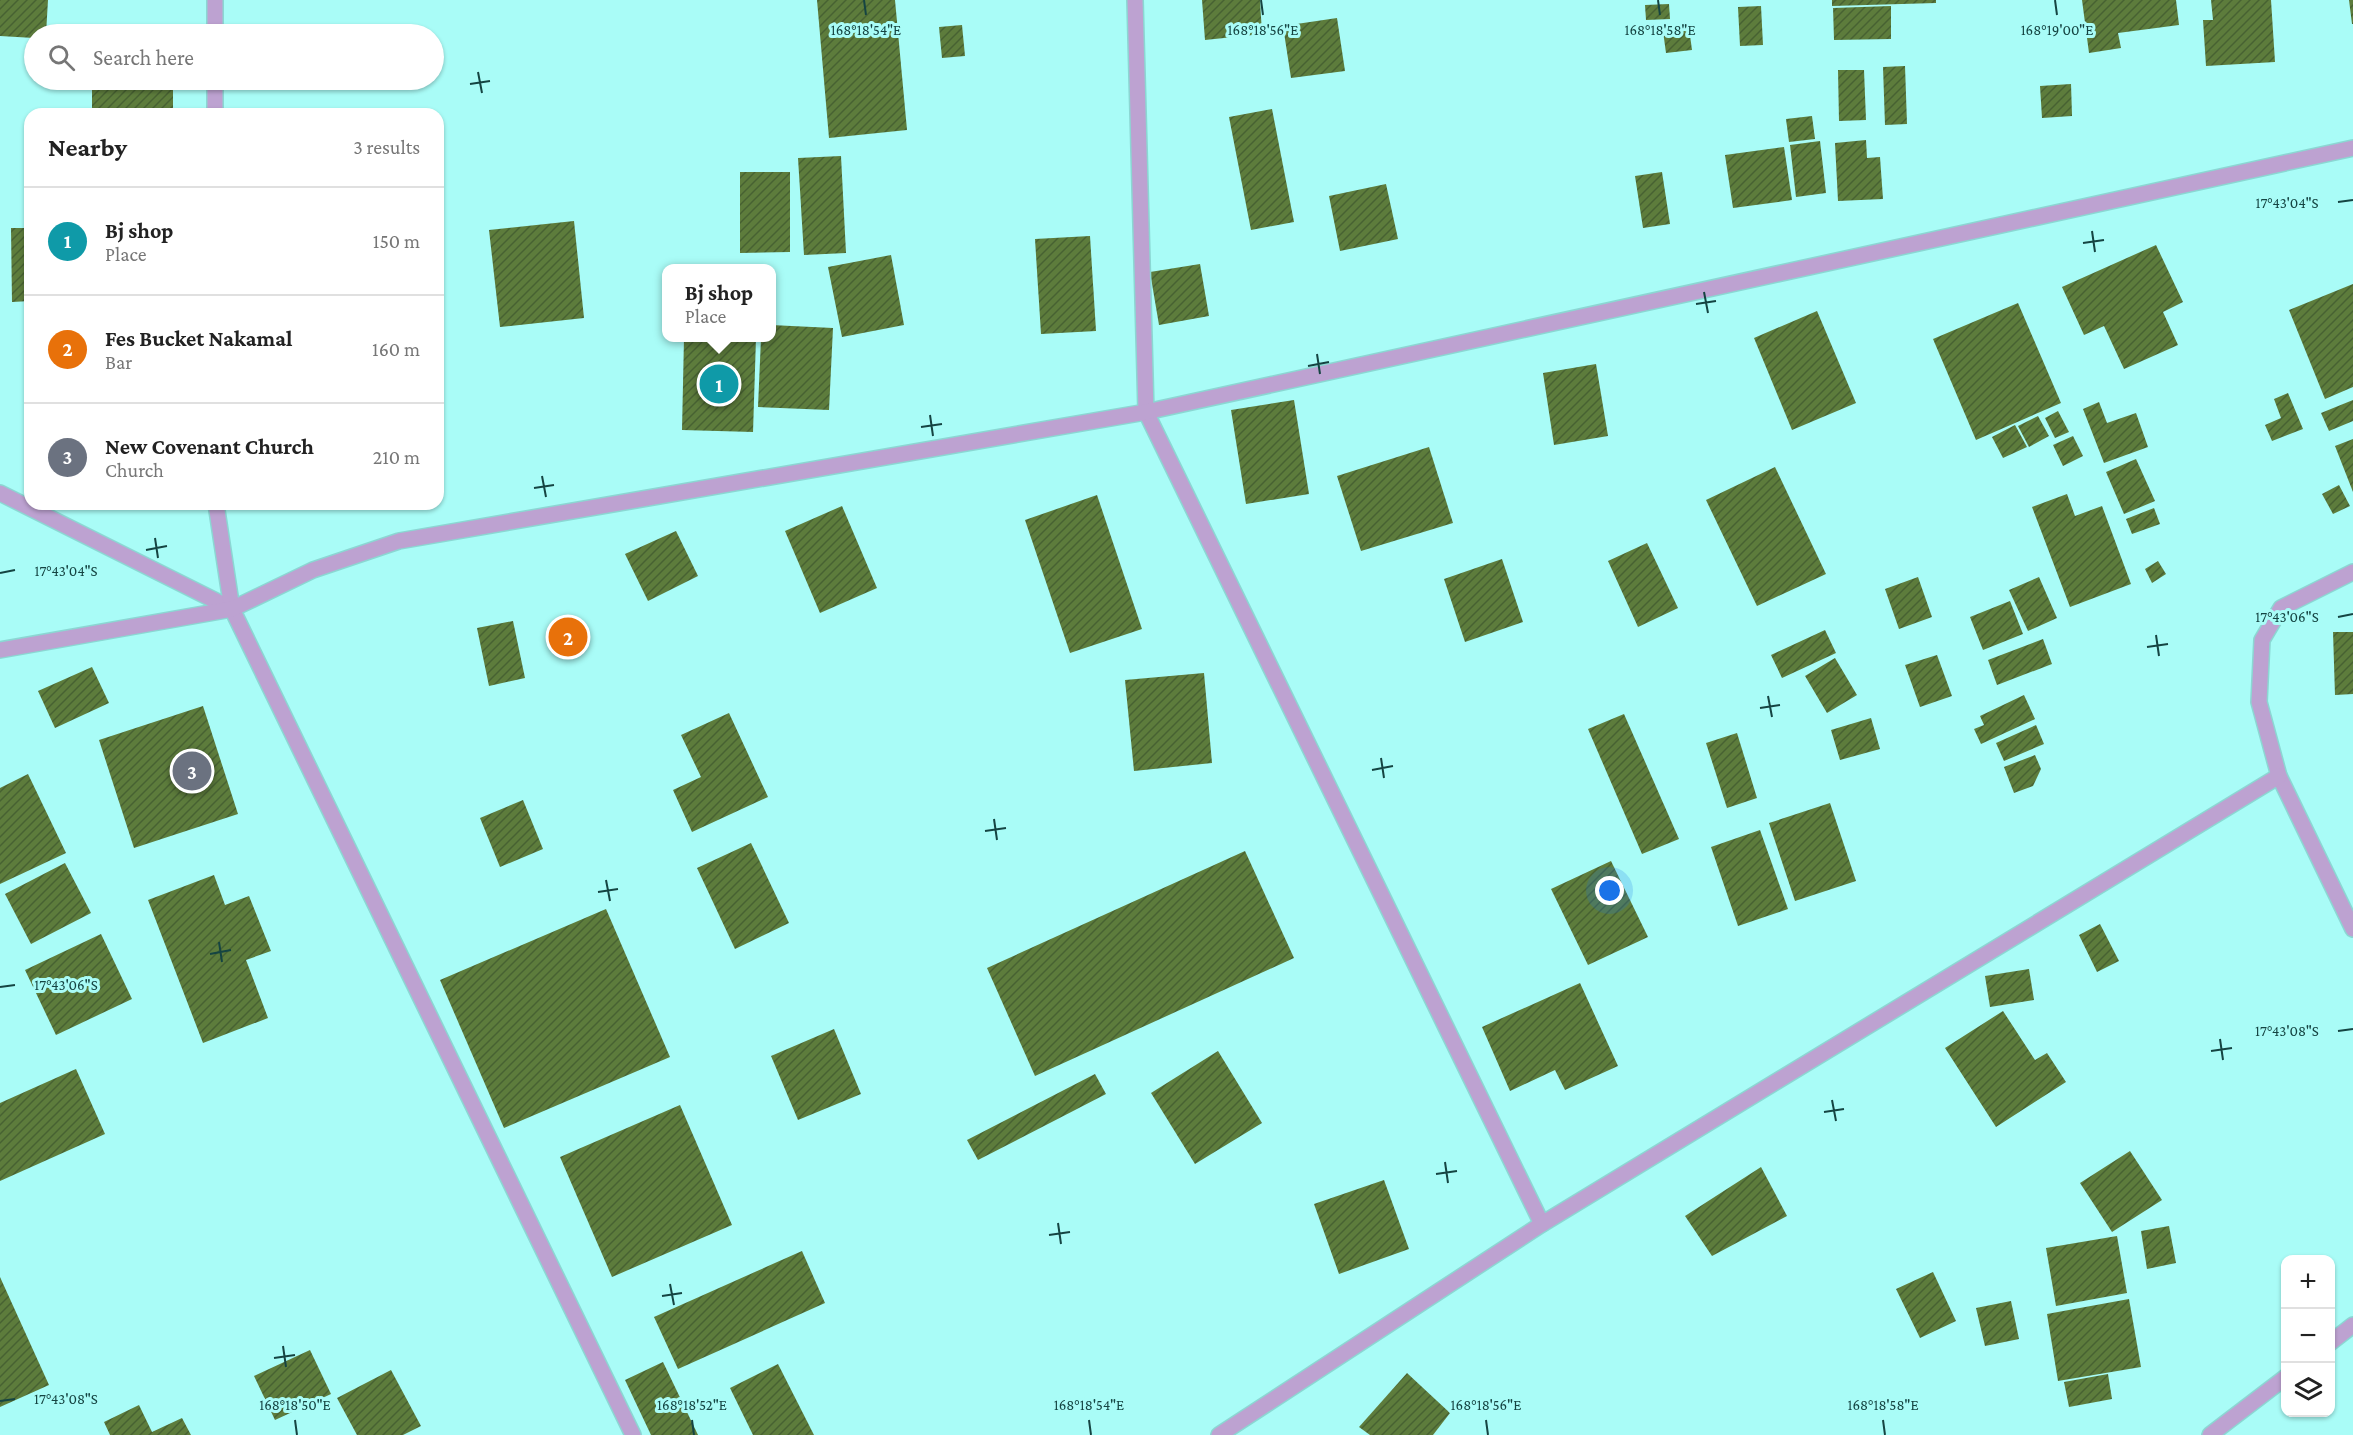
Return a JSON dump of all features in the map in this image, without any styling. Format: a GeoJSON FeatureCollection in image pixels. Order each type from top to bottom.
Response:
{"type":"FeatureCollection","features":[{"type":"Feature","properties":{"kind":"street"},"geometry":{"type":"LineString","coordinates":[[215,0],[215,24]]}},
{"type":"Feature","properties":{"kind":"street"},"geometry":{"type":"LineString","coordinates":[[1135,0],[1146,411],[1542,1224]]}},
{"type":"Feature","properties":{"kind":"street"},"geometry":{"type":"LineString","coordinates":[[215,90],[215,108]]}},
{"type":"Feature","properties":{"kind":"street"},"geometry":{"type":"LineString","coordinates":[[0,650],[232,609],[313,570],[399,541],[1146,411],[2353,148]]}},
{"type":"Feature","properties":{"kind":"street"},"geometry":{"type":"LineString","coordinates":[[0,492],[24,504]]}},
{"type":"Feature","properties":{"kind":"street"},"geometry":{"type":"LineString","coordinates":[[36,510],[232,609]]}},
{"type":"Feature","properties":{"kind":"street"},"geometry":{"type":"LineString","coordinates":[[217,510],[232,609],[633,1435]]}},
{"type":"Feature","properties":{"kind":"street"},"geometry":{"type":"LineString","coordinates":[[2353,572],[2281,608],[2262,640],[2259,702],[2279,776],[2353,929]]}},
{"type":"Feature","properties":{"kind":"street"},"geometry":{"type":"LineString","coordinates":[[1219,1435],[1542,1224],[2279,776]]}},
{"type":"Feature","properties":{"kind":"street"},"geometry":{"type":"LineString","coordinates":[[2335,1340],[2353,1325]]}},
{"type":"Feature","properties":{"kind":"street"},"geometry":{"type":"LineString","coordinates":[[2210,1435],[2281,1381]]}},
{"type":"Feature","properties":{"kind":"building"},"geometry":{"type":"Polygon","coordinates":[[[0,0],[48,0],[47,24],[24,24],[24,37],[0,36],[0,0]]]}},
{"type":"Feature","properties":{"kind":"building"},"geometry":{"type":"Polygon","coordinates":[[[817,0],[895,0],[907,130],[829,138],[817,0]]]}},
{"type":"Feature","properties":{"kind":"building"},"geometry":{"type":"Polygon","coordinates":[[[1202,0],[1260,0],[1262,34],[1205,40],[1202,0]]]}},
{"type":"Feature","properties":{"kind":"building"},"geometry":{"type":"Polygon","coordinates":[[[1832,0],[1936,0],[1936,3],[1832,6],[1832,0]]]}},
{"type":"Feature","properties":{"kind":"building"},"geometry":{"type":"Polygon","coordinates":[[[2082,0],[2176,0],[2179,25],[2118,33],[2121,48],[2089,53],[2082,0]]]}},
{"type":"Feature","properties":{"kind":"building"},"geometry":{"type":"Polygon","coordinates":[[[2211,0],[2271,0],[2275,62],[2206,66],[2203,20],[2213,20],[2211,0]]]}},
{"type":"Feature","properties":{"kind":"building"},"geometry":{"type":"Polygon","coordinates":[[[2349,0],[2353,0],[2353,24],[2352,24],[2349,0]]]}},
{"type":"Feature","properties":{"kind":"building"},"geometry":{"type":"Polygon","coordinates":[[[1669,4],[1670,19],[1646,20],[1645,5],[1669,4]]]}},
{"type":"Feature","properties":{"kind":"building"},"geometry":{"type":"Polygon","coordinates":[[[1761,6],[1763,45],[1740,46],[1738,7],[1761,6]]]}},
{"type":"Feature","properties":{"kind":"building"},"geometry":{"type":"Polygon","coordinates":[[[1891,6],[1891,39],[1834,40],[1833,8],[1891,6]]]}},
{"type":"Feature","properties":{"kind":"building"},"geometry":{"type":"Polygon","coordinates":[[[1337,18],[1345,71],[1291,78],[1283,26],[1337,18]]]}},
{"type":"Feature","properties":{"kind":"building"},"geometry":{"type":"Polygon","coordinates":[[[962,25],[965,56],[942,58],[939,27],[962,25]]]}},
{"type":"Feature","properties":{"kind":"building"},"geometry":{"type":"Polygon","coordinates":[[[1689,28],[1692,50],[1666,53],[1663,31],[1689,28]]]}},
{"type":"Feature","properties":{"kind":"building"},"geometry":{"type":"Polygon","coordinates":[[[1905,66],[1907,124],[1885,125],[1883,67],[1905,66]]]}},
{"type":"Feature","properties":{"kind":"building"},"geometry":{"type":"Polygon","coordinates":[[[1838,70],[1864,70],[1866,120],[1839,121],[1838,70]]]}},
{"type":"Feature","properties":{"kind":"building"},"geometry":{"type":"Polygon","coordinates":[[[2071,84],[2072,116],[2042,118],[2040,86],[2071,84]]]}},
{"type":"Feature","properties":{"kind":"building"},"geometry":{"type":"Polygon","coordinates":[[[92,90],[173,90],[173,108],[92,108],[92,90]]]}},
{"type":"Feature","properties":{"kind":"building"},"geometry":{"type":"Polygon","coordinates":[[[1272,109],[1294,222],[1251,230],[1229,117],[1272,109]]]}},
{"type":"Feature","properties":{"kind":"building"},"geometry":{"type":"Polygon","coordinates":[[[1812,116],[1815,139],[1789,142],[1786,119],[1812,116]]]}},
{"type":"Feature","properties":{"kind":"building"},"geometry":{"type":"Polygon","coordinates":[[[1866,140],[1867,158],[1880,157],[1883,199],[1838,201],[1835,143],[1866,140]]]}},
{"type":"Feature","properties":{"kind":"building"},"geometry":{"type":"Polygon","coordinates":[[[1820,141],[1826,193],[1796,197],[1790,145],[1820,141]]]}},
{"type":"Feature","properties":{"kind":"building"},"geometry":{"type":"Polygon","coordinates":[[[1784,147],[1792,200],[1733,208],[1725,155],[1784,147]]]}},
{"type":"Feature","properties":{"kind":"building"},"geometry":{"type":"Polygon","coordinates":[[[841,156],[846,253],[804,255],[798,158],[841,156]]]}},
{"type":"Feature","properties":{"kind":"building"},"geometry":{"type":"Polygon","coordinates":[[[740,172],[790,172],[790,252],[740,253],[740,172]]]}},
{"type":"Feature","properties":{"kind":"building"},"geometry":{"type":"Polygon","coordinates":[[[1662,172],[1670,224],[1643,228],[1635,176],[1662,172]]]}},
{"type":"Feature","properties":{"kind":"building"},"geometry":{"type":"Polygon","coordinates":[[[1386,184],[1398,239],[1340,251],[1329,196],[1386,184]]]}},
{"type":"Feature","properties":{"kind":"building"},"geometry":{"type":"Polygon","coordinates":[[[574,221],[584,318],[500,327],[489,230],[574,221]]]}},
{"type":"Feature","properties":{"kind":"building"},"geometry":{"type":"Polygon","coordinates":[[[11,228],[24,228],[24,301],[12,302],[11,228]]]}},
{"type":"Feature","properties":{"kind":"building"},"geometry":{"type":"Polygon","coordinates":[[[1090,236],[1096,331],[1041,334],[1035,239],[1090,236]]]}},
{"type":"Feature","properties":{"kind":"building"},"geometry":{"type":"Polygon","coordinates":[[[2156,245],[2183,302],[2163,312],[2178,345],[2124,369],[2104,326],[2084,335],[2062,287],[2156,245]]]}},
{"type":"Feature","properties":{"kind":"building"},"geometry":{"type":"Polygon","coordinates":[[[891,255],[904,325],[842,337],[828,267],[891,255]]]}},
{"type":"Feature","properties":{"kind":"building"},"geometry":{"type":"Polygon","coordinates":[[[1200,264],[1209,316],[1159,325],[1150,272],[1200,264]]]}},
{"type":"Feature","properties":{"kind":"building"},"geometry":{"type":"Polygon","coordinates":[[[2353,284],[2353,387],[2325,399],[2289,310],[2353,284]]]}},
{"type":"Feature","properties":{"kind":"building"},"geometry":{"type":"Polygon","coordinates":[[[2018,303],[2061,403],[1976,440],[1933,339],[2018,303]]]}},
{"type":"Feature","properties":{"kind":"building"},"geometry":{"type":"Polygon","coordinates":[[[1817,311],[1856,403],[1792,430],[1754,338],[1817,311]]]}},
{"type":"Feature","properties":{"kind":"building"},"geometry":{"type":"Polygon","coordinates":[[[776,325],[833,328],[829,410],[758,407],[761,342],[776,342],[776,325]]]}},
{"type":"Feature","properties":{"kind":"building"},"geometry":{"type":"Polygon","coordinates":[[[684,342],[756,342],[753,432],[682,430],[684,342]]]}},
{"type":"Feature","properties":{"kind":"building"},"geometry":{"type":"Polygon","coordinates":[[[1596,364],[1608,436],[1554,445],[1543,373],[1596,364]]]}},
{"type":"Feature","properties":{"kind":"building"},"geometry":{"type":"Polygon","coordinates":[[[2288,393],[2303,429],[2272,441],[2265,425],[2281,418],[2274,399],[2288,393]]]}},
{"type":"Feature","properties":{"kind":"building"},"geometry":{"type":"Polygon","coordinates":[[[1294,400],[1309,494],[1246,504],[1231,410],[1294,400]]]}},
{"type":"Feature","properties":{"kind":"building"},"geometry":{"type":"Polygon","coordinates":[[[2353,400],[2353,421],[2329,431],[2321,413],[2353,400]]]}},
{"type":"Feature","properties":{"kind":"building"},"geometry":{"type":"Polygon","coordinates":[[[2099,402],[2107,423],[2136,413],[2148,447],[2104,463],[2083,409],[2099,402]]]}},
{"type":"Feature","properties":{"kind":"building"},"geometry":{"type":"Polygon","coordinates":[[[2058,411],[2069,432],[2055,438],[2045,418],[2058,411]]]}},
{"type":"Feature","properties":{"kind":"building"},"geometry":{"type":"Polygon","coordinates":[[[2038,416],[2049,436],[2029,447],[2018,426],[2038,416]]]}},
{"type":"Feature","properties":{"kind":"building"},"geometry":{"type":"Polygon","coordinates":[[[2015,425],[2027,447],[2003,458],[1992,437],[2015,425]]]}},
{"type":"Feature","properties":{"kind":"building"},"geometry":{"type":"Polygon","coordinates":[[[2073,436],[2083,456],[2063,466],[2053,445],[2073,436]]]}},
{"type":"Feature","properties":{"kind":"building"},"geometry":{"type":"Polygon","coordinates":[[[2353,439],[2353,492],[2335,446],[2353,439]]]}},
{"type":"Feature","properties":{"kind":"building"},"geometry":{"type":"Polygon","coordinates":[[[1429,447],[1453,523],[1361,551],[1337,476],[1429,447]]]}},
{"type":"Feature","properties":{"kind":"building"},"geometry":{"type":"Polygon","coordinates":[[[2136,459],[2155,501],[2124,514],[2106,472],[2136,459]]]}},
{"type":"Feature","properties":{"kind":"building"},"geometry":{"type":"Polygon","coordinates":[[[1775,467],[1826,574],[1757,606],[1706,500],[1775,467]]]}},
{"type":"Feature","properties":{"kind":"building"},"geometry":{"type":"Polygon","coordinates":[[[2339,485],[2350,506],[2333,514],[2322,494],[2339,485]]]}},
{"type":"Feature","properties":{"kind":"building"},"geometry":{"type":"Polygon","coordinates":[[[2067,494],[2075,516],[2102,506],[2131,584],[2070,607],[2032,507],[2067,494]]]}},
{"type":"Feature","properties":{"kind":"building"},"geometry":{"type":"Polygon","coordinates":[[[1097,495],[1142,629],[1070,653],[1025,520],[1097,495]]]}},
{"type":"Feature","properties":{"kind":"building"},"geometry":{"type":"Polygon","coordinates":[[[842,506],[877,588],[820,613],[785,531],[842,506]]]}},
{"type":"Feature","properties":{"kind":"building"},"geometry":{"type":"Polygon","coordinates":[[[2154,508],[2160,524],[2132,534],[2126,519],[2154,508]]]}},
{"type":"Feature","properties":{"kind":"building"},"geometry":{"type":"Polygon","coordinates":[[[676,531],[698,576],[648,601],[625,554],[676,531]]]}},
{"type":"Feature","properties":{"kind":"building"},"geometry":{"type":"Polygon","coordinates":[[[1647,543],[1678,608],[1638,627],[1608,561],[1647,543]]]}},
{"type":"Feature","properties":{"kind":"building"},"geometry":{"type":"Polygon","coordinates":[[[1502,559],[1523,622],[1465,642],[1444,579],[1502,559]]]}},
{"type":"Feature","properties":{"kind":"building"},"geometry":{"type":"Polygon","coordinates":[[[2158,561],[2166,574],[2152,583],[2145,569],[2158,561]]]}},
{"type":"Feature","properties":{"kind":"building"},"geometry":{"type":"Polygon","coordinates":[[[1918,577],[1932,617],[1899,629],[1885,589],[1918,577]]]}},
{"type":"Feature","properties":{"kind":"building"},"geometry":{"type":"Polygon","coordinates":[[[2039,577],[2057,618],[2028,631],[2009,590],[2039,577]]]}},
{"type":"Feature","properties":{"kind":"building"},"geometry":{"type":"Polygon","coordinates":[[[2010,601],[2023,634],[1983,650],[1970,617],[2010,601]]]}},
{"type":"Feature","properties":{"kind":"building"},"geometry":{"type":"Polygon","coordinates":[[[513,621],[525,678],[489,686],[477,628],[513,621]]]}},
{"type":"Feature","properties":{"kind":"building"},"geometry":{"type":"Polygon","coordinates":[[[1825,630],[1836,653],[1782,678],[1771,655],[1825,630]]]}},
{"type":"Feature","properties":{"kind":"building"},"geometry":{"type":"Polygon","coordinates":[[[2333,632],[2353,632],[2353,694],[2335,695],[2333,632]]]}},
{"type":"Feature","properties":{"kind":"building"},"geometry":{"type":"Polygon","coordinates":[[[2043,639],[2052,664],[1997,685],[1988,660],[2043,639]]]}},
{"type":"Feature","properties":{"kind":"building"},"geometry":{"type":"Polygon","coordinates":[[[1937,655],[1952,696],[1920,707],[1905,665],[1937,655]]]}},
{"type":"Feature","properties":{"kind":"building"},"geometry":{"type":"Polygon","coordinates":[[[1835,658],[1857,695],[1827,713],[1805,676],[1835,658]]]}},
{"type":"Feature","properties":{"kind":"building"},"geometry":{"type":"Polygon","coordinates":[[[92,667],[109,703],[55,728],[38,691],[92,667]]]}},
{"type":"Feature","properties":{"kind":"building"},"geometry":{"type":"Polygon","coordinates":[[[1204,673],[1212,763],[1134,771],[1125,680],[1204,673]]]}},
{"type":"Feature","properties":{"kind":"building"},"geometry":{"type":"Polygon","coordinates":[[[2024,695],[2035,719],[1981,744],[1974,729],[1984,725],[1980,716],[2024,695]]]}},
{"type":"Feature","properties":{"kind":"building"},"geometry":{"type":"Polygon","coordinates":[[[203,706],[238,814],[134,848],[99,740],[203,706]]]}},
{"type":"Feature","properties":{"kind":"building"},"geometry":{"type":"Polygon","coordinates":[[[729,713],[768,797],[692,832],[673,790],[701,777],[681,735],[729,713]]]}},
{"type":"Feature","properties":{"kind":"building"},"geometry":{"type":"Polygon","coordinates":[[[1624,714],[1679,839],[1642,854],[1588,729],[1624,714]]]}},
{"type":"Feature","properties":{"kind":"building"},"geometry":{"type":"Polygon","coordinates":[[[1871,718],[1880,749],[1840,760],[1831,730],[1871,718]]]}},
{"type":"Feature","properties":{"kind":"building"},"geometry":{"type":"Polygon","coordinates":[[[2036,725],[2044,744],[2004,761],[1996,743],[2036,725]]]}},
{"type":"Feature","properties":{"kind":"building"},"geometry":{"type":"Polygon","coordinates":[[[1737,733],[1757,798],[1727,808],[1706,743],[1737,733]]]}},
{"type":"Feature","properties":{"kind":"building"},"geometry":{"type":"Polygon","coordinates":[[[2035,755],[2041,769],[2033,786],[2014,793],[2004,767],[2035,755]]]}},
{"type":"Feature","properties":{"kind":"building"},"geometry":{"type":"Polygon","coordinates":[[[28,774],[66,853],[0,884],[0,788],[28,774]]]}},
{"type":"Feature","properties":{"kind":"building"},"geometry":{"type":"Polygon","coordinates":[[[523,800],[543,849],[500,867],[480,818],[523,800]]]}},
{"type":"Feature","properties":{"kind":"building"},"geometry":{"type":"Polygon","coordinates":[[[1830,803],[1856,881],[1795,901],[1769,823],[1830,803]]]}},
{"type":"Feature","properties":{"kind":"building"},"geometry":{"type":"Polygon","coordinates":[[[1760,830],[1788,909],[1738,926],[1711,847],[1760,830]]]}},
{"type":"Feature","properties":{"kind":"building"},"geometry":{"type":"Polygon","coordinates":[[[751,843],[789,923],[735,949],[697,868],[751,843]]]}},
{"type":"Feature","properties":{"kind":"building"},"geometry":{"type":"Polygon","coordinates":[[[1245,851],[1294,958],[1035,1076],[987,968],[1245,851]]]}},
{"type":"Feature","properties":{"kind":"building"},"geometry":{"type":"Polygon","coordinates":[[[1611,861],[1648,937],[1588,965],[1551,889],[1611,861]]]}},
{"type":"Feature","properties":{"kind":"building"},"geometry":{"type":"Polygon","coordinates":[[[65,863],[91,913],[31,944],[5,894],[65,863]]]}},
{"type":"Feature","properties":{"kind":"building"},"geometry":{"type":"Polygon","coordinates":[[[214,875],[225,905],[249,896],[271,951],[246,960],[268,1018],[203,1043],[148,900],[214,875]]]}},
{"type":"Feature","properties":{"kind":"building"},"geometry":{"type":"Polygon","coordinates":[[[606,909],[670,1057],[504,1128],[440,980],[606,909]]]}},
{"type":"Feature","properties":{"kind":"building"},"geometry":{"type":"Polygon","coordinates":[[[2100,924],[2119,961],[2097,972],[2079,935],[2100,924]]]}},
{"type":"Feature","properties":{"kind":"building"},"geometry":{"type":"Polygon","coordinates":[[[101,934],[132,999],[56,1035],[25,970],[101,934]]]}},
{"type":"Feature","properties":{"kind":"building"},"geometry":{"type":"Polygon","coordinates":[[[2029,969],[2034,1000],[1990,1007],[1985,976],[2029,969]]]}},
{"type":"Feature","properties":{"kind":"building"},"geometry":{"type":"Polygon","coordinates":[[[1580,983],[1618,1066],[1565,1090],[1555,1070],[1510,1091],[1482,1027],[1580,983]]]}},
{"type":"Feature","properties":{"kind":"building"},"geometry":{"type":"Polygon","coordinates":[[[2003,1011],[2035,1060],[2047,1053],[2066,1082],[1996,1127],[1945,1048],[2003,1011]]]}},
{"type":"Feature","properties":{"kind":"building"},"geometry":{"type":"Polygon","coordinates":[[[834,1029],[861,1094],[798,1120],[771,1056],[834,1029]]]}},
{"type":"Feature","properties":{"kind":"building"},"geometry":{"type":"Polygon","coordinates":[[[1218,1051],[1262,1123],[1195,1164],[1151,1093],[1218,1051]]]}},
{"type":"Feature","properties":{"kind":"building"},"geometry":{"type":"Polygon","coordinates":[[[76,1069],[105,1134],[0,1181],[0,1103],[76,1069]]]}},
{"type":"Feature","properties":{"kind":"building"},"geometry":{"type":"Polygon","coordinates":[[[1095,1074],[1106,1094],[978,1160],[967,1140],[1095,1074]]]}},
{"type":"Feature","properties":{"kind":"building"},"geometry":{"type":"Polygon","coordinates":[[[680,1105],[732,1225],[612,1277],[560,1157],[680,1105]]]}},
{"type":"Feature","properties":{"kind":"building"},"geometry":{"type":"Polygon","coordinates":[[[2130,1151],[2162,1200],[2112,1232],[2080,1183],[2130,1151]]]}},
{"type":"Feature","properties":{"kind":"building"},"geometry":{"type":"Polygon","coordinates":[[[1761,1167],[1787,1216],[1712,1256],[1685,1216],[1761,1167]]]}},
{"type":"Feature","properties":{"kind":"building"},"geometry":{"type":"Polygon","coordinates":[[[1384,1180],[1409,1249],[1339,1274],[1314,1204],[1384,1180]]]}},
{"type":"Feature","properties":{"kind":"building"},"geometry":{"type":"Polygon","coordinates":[[[2169,1226],[2176,1263],[2147,1269],[2141,1231],[2169,1226]]]}},
{"type":"Feature","properties":{"kind":"building"},"geometry":{"type":"Polygon","coordinates":[[[2117,1236],[2127,1293],[2056,1306],[2046,1248],[2117,1236]]]}},
{"type":"Feature","properties":{"kind":"building"},"geometry":{"type":"Polygon","coordinates":[[[802,1251],[825,1303],[678,1369],[654,1317],[802,1251]]]}},
{"type":"Feature","properties":{"kind":"building"},"geometry":{"type":"Polygon","coordinates":[[[1933,1272],[1956,1321],[1920,1338],[1896,1289],[1933,1272]]]}},
{"type":"Feature","properties":{"kind":"building"},"geometry":{"type":"Polygon","coordinates":[[[0,1277],[49,1385],[0,1407],[0,1277]]]}},
{"type":"Feature","properties":{"kind":"building"},"geometry":{"type":"Polygon","coordinates":[[[2129,1299],[2141,1367],[2058,1381],[2047,1314],[2129,1299]]]}},
{"type":"Feature","properties":{"kind":"building"},"geometry":{"type":"Polygon","coordinates":[[[2011,1301],[2019,1339],[1985,1346],[1976,1308],[2011,1301]]]}},
{"type":"Feature","properties":{"kind":"building"},"geometry":{"type":"Polygon","coordinates":[[[310,1350],[331,1394],[275,1420],[254,1376],[310,1350]]]}},
{"type":"Feature","properties":{"kind":"building"},"geometry":{"type":"Polygon","coordinates":[[[663,1362],[698,1435],[651,1435],[625,1380],[663,1362]]]}},
{"type":"Feature","properties":{"kind":"building"},"geometry":{"type":"Polygon","coordinates":[[[778,1364],[814,1435],[753,1435],[730,1388],[778,1364]]]}},
{"type":"Feature","properties":{"kind":"building"},"geometry":{"type":"Polygon","coordinates":[[[391,1370],[421,1426],[403,1435],[357,1435],[337,1398],[391,1370]]]}},
{"type":"Feature","properties":{"kind":"building"},"geometry":{"type":"Polygon","coordinates":[[[1407,1373],[1450,1413],[1433,1435],[1370,1435],[1359,1427],[1407,1373]]]}},
{"type":"Feature","properties":{"kind":"building"},"geometry":{"type":"Polygon","coordinates":[[[2108,1374],[2112,1399],[2069,1407],[2064,1382],[2108,1374]]]}},
{"type":"Feature","properties":{"kind":"building"},"geometry":{"type":"Polygon","coordinates":[[[139,1405],[152,1432],[182,1418],[191,1435],[110,1435],[104,1422],[139,1405]]]}},
{"type":"Feature","properties":{"kind":"place","name":"Bj shop"},"geometry":{"type":"Point","coordinates":[719,384]}},
{"type":"Feature","properties":{"kind":"place","name":"Fes Bucket Nakamal"},"geometry":{"type":"Point","coordinates":[568,637]}},
{"type":"Feature","properties":{"kind":"place","name":"New Covenant Church"},"geometry":{"type":"Point","coordinates":[192,771]}}]}
